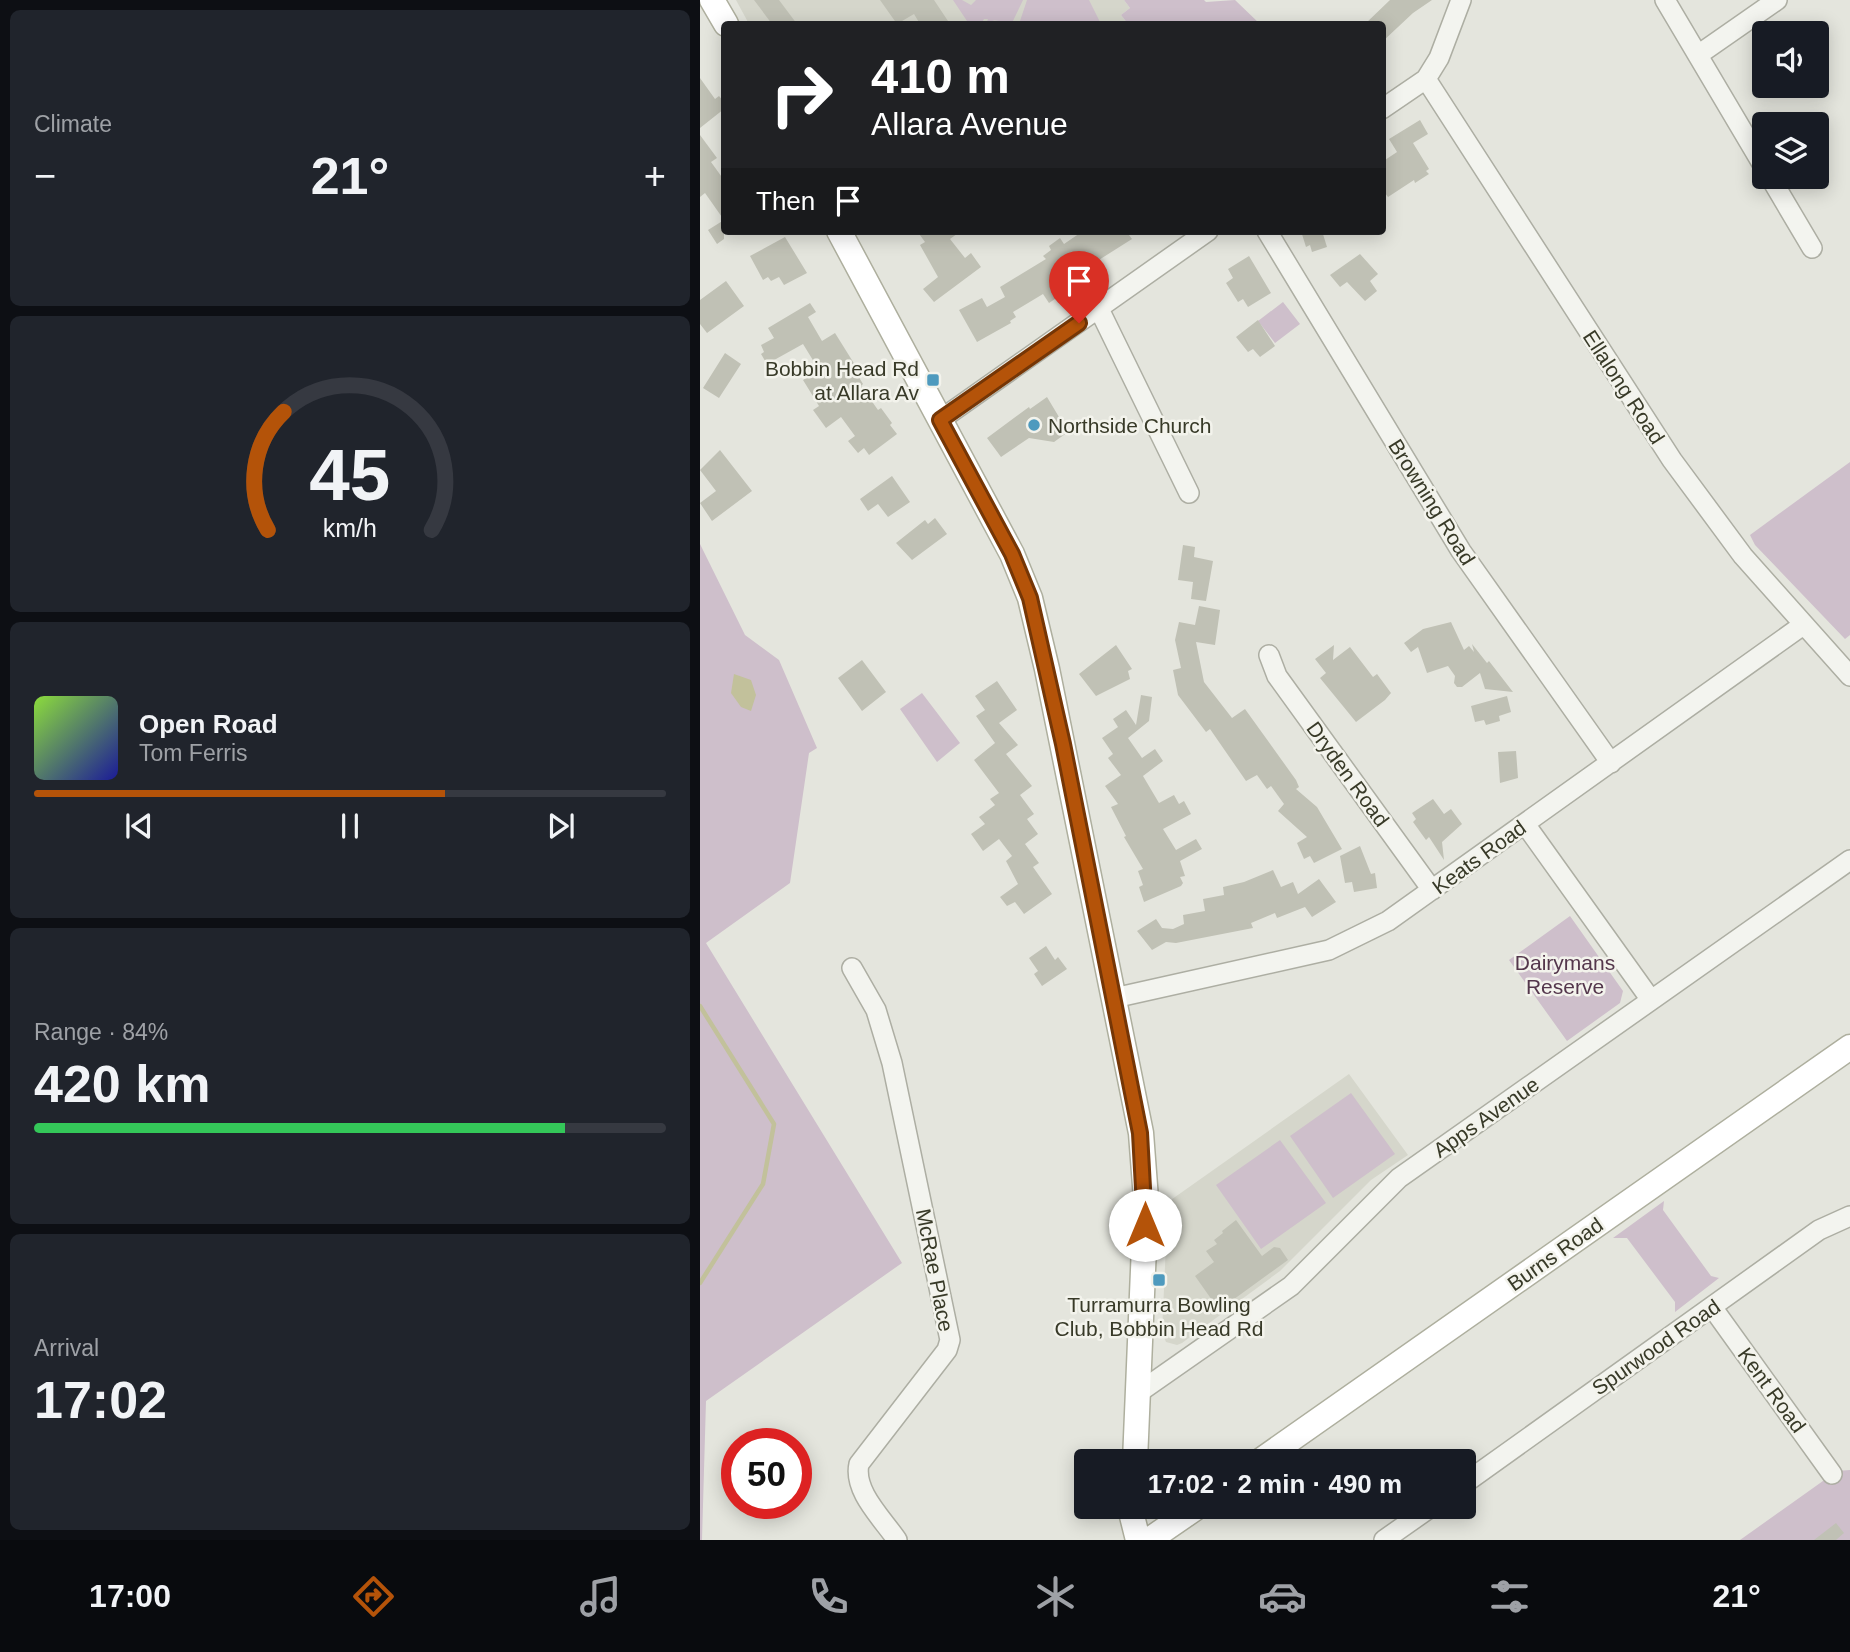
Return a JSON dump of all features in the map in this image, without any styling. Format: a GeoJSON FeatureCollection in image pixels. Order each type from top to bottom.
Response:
{"type":"FeatureCollection","features":[{"type":"Feature","properties":{"kind":"main road"},"geometry":{"type":"LineString","coordinates":[[712,0],[724,21]]}},
{"type":"Feature","properties":{"kind":"main road"},"geometry":{"type":"LineString","coordinates":[[841,235],[1012,554],[1030,598],[1063,744],[1140,1133],[1144,1166],[1144,1277],[1136,1449]]}},
{"type":"Feature","properties":{"kind":"main road","name":"Burns Road"},"geometry":{"type":"LineString","coordinates":[[1277,1449],[1850,1047]]}},
{"type":"Feature","properties":{"kind":"main road"},"geometry":{"type":"LineString","coordinates":[[1133,1519],[1138,1540]]}},
{"type":"Feature","properties":{"kind":"main road"},"geometry":{"type":"LineString","coordinates":[[1149,1540],[1180,1519]]}},
{"type":"Feature","properties":{"kind":"street"},"geometry":{"type":"LineString","coordinates":[[1386,106],[1426,79],[1439,58],[1461,0]]}},
{"type":"Feature","properties":{"kind":"street"},"geometry":{"type":"LineString","coordinates":[[1665,0],[1752,147]]}},
{"type":"Feature","properties":{"kind":"street"},"geometry":{"type":"LineString","coordinates":[[1698,55],[1777,0]]}},
{"type":"Feature","properties":{"kind":"street","name":"Ellalong Road"},"geometry":{"type":"LineString","coordinates":[[1426,79],[1672,460],[1743,556],[1850,676]]}},
{"type":"Feature","properties":{"kind":"street"},"geometry":{"type":"LineString","coordinates":[[1777,189],[1812,248]]}},
{"type":"Feature","properties":{"kind":"street"},"geometry":{"type":"LineString","coordinates":[[940,420],[1202,235]]}},
{"type":"Feature","properties":{"kind":"street","name":"Browning Road"},"geometry":{"type":"LineString","coordinates":[[1269,235],[1461,551],[1611,763]]}},
{"type":"Feature","properties":{"kind":"street"},"geometry":{"type":"LineString","coordinates":[[1099,309],[1189,492]]}},
{"type":"Feature","properties":{"kind":"street","name":"Keats Road"},"geometry":{"type":"LineString","coordinates":[[1114,998],[1329,950],[1388,921],[1803,625]]}},
{"type":"Feature","properties":{"kind":"street","name":"Dryden Road"},"geometry":{"type":"LineString","coordinates":[[1269,655],[1277,676],[1432,890]]}},
{"type":"Feature","properties":{"kind":"street"},"geometry":{"type":"LineString","coordinates":[[1525,824],[1651,1000]]}},
{"type":"Feature","properties":{"kind":"street","name":"Apps Avenue"},"geometry":{"type":"LineString","coordinates":[[1138,1393],[1291,1286],[1399,1178],[1850,860]]}},
{"type":"Feature","properties":{"kind":"street","name":"McRae Place"},"geometry":{"type":"LineString","coordinates":[[852,968],[876,1010],[892,1063],[950,1340],[947,1350],[859,1464],[856,1475],[859,1486],[897,1540]]}},
{"type":"Feature","properties":{"kind":"street","name":"Spurwood Road"},"geometry":{"type":"LineString","coordinates":[[1476,1475],[1819,1230],[1850,1216]]}},
{"type":"Feature","properties":{"kind":"street","name":"Kent Road"},"geometry":{"type":"LineString","coordinates":[[1712,1307],[1832,1474]]}},
{"type":"Feature","properties":{"kind":"street"},"geometry":{"type":"LineString","coordinates":[[1384,1540],[1414,1519]]}},
{"type":"Feature","properties":{"kind":"shaded area"},"geometry":{"type":"Polygon","coordinates":[[[736,0],[1124,0],[1130,8],[1121,15],[1126,21],[747,21],[736,0]]]}},
{"type":"Feature","properties":{"kind":"shaded area"},"geometry":{"type":"Polygon","coordinates":[[[734,674],[751,680],[756,695],[751,711],[741,707],[731,693],[734,674]]]}},
{"type":"Feature","properties":{"kind":"shaded area"},"geometry":{"type":"Polygon","coordinates":[[[1349,1074],[1408,1155],[1371,1180],[1280,1271],[1182,1343],[1177,1345],[1166,1342],[1162,1332],[1168,1202],[1349,1074]]]}},
{"type":"Feature","properties":{"kind":"green space"},"geometry":{"type":"Polygon","coordinates":[[[953,0],[962,0],[971,5],[976,0],[1023,0],[1013,21],[967,21],[953,0]]]}},
{"type":"Feature","properties":{"kind":"green space"},"geometry":{"type":"Polygon","coordinates":[[[1027,0],[1089,0],[1100,21],[1020,21],[1027,0]]]}},
{"type":"Feature","properties":{"kind":"green space"},"geometry":{"type":"Polygon","coordinates":[[[1124,0],[1235,0],[1257,21],[1126,21],[1121,15],[1130,8],[1124,0]]]}},
{"type":"Feature","properties":{"kind":"green space"},"geometry":{"type":"Polygon","coordinates":[[[1283,302],[1300,324],[1275,343],[1258,321],[1283,302]]]}},
{"type":"Feature","properties":{"kind":"green space"},"geometry":{"type":"Polygon","coordinates":[[[1850,462],[1850,635],[1845,639],[1755,545],[1750,535],[1850,462]]]}},
{"type":"Feature","properties":{"kind":"green space"},"geometry":{"type":"Polygon","coordinates":[[[700,544],[745,635],[779,660],[817,748],[809,753],[790,883],[706,943],[902,1263],[706,1401],[702,1540],[700,1540],[700,544]]]}},
{"type":"Feature","properties":{"kind":"green space"},"geometry":{"type":"Polygon","coordinates":[[[922,693],[960,743],[937,762],[900,709],[922,693]]]}},
{"type":"Feature","properties":{"kind":"green space","name":"Dairymans Reserve"},"geometry":{"type":"Polygon","coordinates":[[[1570,916],[1623,991],[1620,1003],[1567,1041],[1509,960],[1570,916]]]}},
{"type":"Feature","properties":{"kind":"green space"},"geometry":{"type":"Polygon","coordinates":[[[1351,1093],[1395,1154],[1333,1198],[1290,1136],[1351,1093]]]}},
{"type":"Feature","properties":{"kind":"green space"},"geometry":{"type":"Polygon","coordinates":[[[1280,1140],[1326,1203],[1261,1249],[1216,1185],[1280,1140]]]}},
{"type":"Feature","properties":{"kind":"green space"},"geometry":{"type":"Polygon","coordinates":[[[1664,1201],[1663,1210],[1711,1276],[1719,1278],[1675,1312],[1675,1302],[1627,1238],[1613,1238],[1664,1201]]]}},
{"type":"Feature","properties":{"kind":"green space"},"geometry":{"type":"Polygon","coordinates":[[[1850,1470],[1850,1540],[1740,1540],[1837,1471],[1850,1470]]]}},
{"type":"Feature","properties":{"kind":"building"},"geometry":{"type":"Polygon","coordinates":[[[754,0],[779,0],[795,21],[770,21],[754,0]]]}},
{"type":"Feature","properties":{"kind":"building"},"geometry":{"type":"Polygon","coordinates":[[[880,0],[934,0],[948,21],[918,21],[914,14],[902,21],[895,21],[880,0]]]}},
{"type":"Feature","properties":{"kind":"building"},"geometry":{"type":"Polygon","coordinates":[[[1390,0],[1432,0],[1413,13],[1386,38],[1386,21],[1368,21],[1390,0]]]}},
{"type":"Feature","properties":{"kind":"building"},"geometry":{"type":"Polygon","coordinates":[[[700,78],[715,99],[719,96],[721,98],[721,111],[700,128],[700,78]]]}},
{"type":"Feature","properties":{"kind":"building"},"geometry":{"type":"Polygon","coordinates":[[[1420,120],[1428,134],[1413,143],[1429,169],[1426,171],[1429,174],[1415,183],[1414,180],[1388,197],[1386,159],[1397,152],[1389,139],[1420,120]]]}},
{"type":"Feature","properties":{"kind":"building"},"geometry":{"type":"Polygon","coordinates":[[[700,135],[717,158],[711,162],[721,176],[721,216],[705,193],[700,197],[700,135]]]}},
{"type":"Feature","properties":{"kind":"building"},"geometry":{"type":"Polygon","coordinates":[[[721,222],[721,235],[724,235],[724,239],[717,244],[708,230],[721,222]]]}},
{"type":"Feature","properties":{"kind":"building"},"geometry":{"type":"Polygon","coordinates":[[[920,235],[956,235],[950,239],[965,258],[971,253],[981,267],[934,302],[923,289],[938,277],[920,245],[925,242],[920,235]]]}},
{"type":"Feature","properties":{"kind":"building"},"geometry":{"type":"Polygon","coordinates":[[[1077,235],[1129,235],[1132,239],[1083,270],[1055,293],[1058,297],[1049,303],[1043,294],[1013,312],[1016,317],[1011,323],[977,342],[959,310],[982,298],[987,307],[1005,297],[1000,287],[1046,259],[1043,256],[1051,250],[1049,246],[1060,238],[1064,244],[1077,235]]]}},
{"type":"Feature","properties":{"kind":"building"},"geometry":{"type":"Polygon","coordinates":[[[1302,235],[1323,235],[1327,247],[1312,252],[1310,245],[1306,247],[1302,235]]]}},
{"type":"Feature","properties":{"kind":"building"},"geometry":{"type":"Polygon","coordinates":[[[785,237],[807,273],[784,285],[779,277],[771,281],[768,277],[763,280],[750,256],[785,237]]]}},
{"type":"Feature","properties":{"kind":"building"},"geometry":{"type":"Polygon","coordinates":[[[1360,254],[1378,274],[1370,281],[1377,291],[1365,301],[1347,282],[1340,287],[1330,275],[1360,254]]]}},
{"type":"Feature","properties":{"kind":"building"},"geometry":{"type":"Polygon","coordinates":[[[1249,256],[1271,293],[1248,307],[1243,299],[1238,302],[1226,283],[1233,278],[1228,269],[1249,256]]]}},
{"type":"Feature","properties":{"kind":"building"},"geometry":{"type":"Polygon","coordinates":[[[726,281],[744,306],[707,333],[700,324],[700,300],[726,281]]]}},
{"type":"Feature","properties":{"kind":"building"},"geometry":{"type":"Polygon","coordinates":[[[810,303],[816,312],[808,317],[822,341],[835,333],[860,373],[863,384],[861,386],[878,410],[881,408],[897,434],[869,455],[864,448],[858,453],[848,441],[855,436],[841,417],[826,428],[813,410],[819,406],[803,380],[819,370],[803,344],[767,364],[761,354],[764,352],[761,345],[774,338],[768,328],[810,303]]]}},
{"type":"Feature","properties":{"kind":"building"},"geometry":{"type":"Polygon","coordinates":[[[1258,320],[1275,346],[1260,357],[1253,349],[1248,352],[1236,337],[1258,320]]]}},
{"type":"Feature","properties":{"kind":"building"},"geometry":{"type":"Polygon","coordinates":[[[725,353],[741,364],[719,398],[703,388],[725,353]]]}},
{"type":"Feature","properties":{"kind":"building","name":"Northside Church"},"geometry":{"type":"Polygon","coordinates":[[[1047,397],[1068,432],[1054,442],[1029,438],[1001,457],[987,438],[1047,397]]]}},
{"type":"Feature","properties":{"kind":"building"},"geometry":{"type":"Polygon","coordinates":[[[720,450],[752,491],[712,521],[700,503],[716,491],[700,470],[720,450]]]}},
{"type":"Feature","properties":{"kind":"building"},"geometry":{"type":"Polygon","coordinates":[[[892,476],[910,502],[888,517],[878,504],[868,511],[860,499],[892,476]]]}},
{"type":"Feature","properties":{"kind":"building"},"geometry":{"type":"Polygon","coordinates":[[[935,518],[947,534],[912,560],[896,543],[925,520],[928,524],[935,518]]]}},
{"type":"Feature","properties":{"kind":"building"},"geometry":{"type":"Polygon","coordinates":[[[1183,545],[1195,547],[1194,557],[1213,561],[1206,601],[1191,599],[1193,582],[1178,580],[1183,545]]]}},
{"type":"Feature","properties":{"kind":"building"},"geometry":{"type":"Polygon","coordinates":[[[1199,606],[1220,610],[1215,645],[1196,642],[1204,682],[1232,718],[1245,709],[1296,780],[1299,787],[1296,789],[1317,807],[1342,849],[1314,863],[1310,856],[1304,859],[1297,843],[1307,837],[1278,811],[1284,804],[1271,786],[1267,789],[1257,775],[1246,781],[1210,729],[1206,732],[1178,695],[1173,670],[1181,668],[1175,640],[1179,622],[1195,625],[1199,606]]]}},
{"type":"Feature","properties":{"kind":"building"},"geometry":{"type":"Polygon","coordinates":[[[1451,622],[1464,650],[1469,646],[1474,652],[1472,644],[1513,692],[1485,689],[1480,673],[1462,687],[1457,687],[1454,683],[1455,676],[1448,666],[1427,673],[1418,647],[1411,652],[1404,643],[1423,629],[1451,622]]]}},
{"type":"Feature","properties":{"kind":"building"},"geometry":{"type":"Polygon","coordinates":[[[1116,645],[1132,669],[1128,671],[1130,679],[1096,696],[1079,674],[1116,645]]]}},
{"type":"Feature","properties":{"kind":"building"},"geometry":{"type":"Polygon","coordinates":[[[1334,645],[1333,660],[1350,647],[1373,677],[1377,674],[1391,693],[1356,722],[1320,678],[1326,673],[1315,659],[1334,645]]]}},
{"type":"Feature","properties":{"kind":"building"},"geometry":{"type":"Polygon","coordinates":[[[862,660],[886,692],[862,711],[838,678],[862,660]]]}},
{"type":"Feature","properties":{"kind":"building"},"geometry":{"type":"Polygon","coordinates":[[[997,681],[1017,710],[999,723],[1018,745],[1006,754],[1032,786],[1020,795],[1034,814],[1027,819],[1038,834],[1025,844],[1039,863],[1033,867],[1052,894],[1024,914],[1015,902],[1007,906],[1000,897],[1018,884],[1006,861],[1012,856],[999,839],[983,851],[971,834],[985,824],[979,817],[995,805],[990,799],[999,793],[974,760],[995,743],[976,716],[985,710],[975,696],[997,681]]]}},
{"type":"Feature","properties":{"kind":"building"},"geometry":{"type":"Polygon","coordinates":[[[1141,695],[1152,697],[1149,721],[1128,738],[1142,758],[1155,749],[1163,761],[1143,776],[1159,803],[1174,795],[1179,804],[1184,801],[1191,814],[1163,829],[1176,850],[1196,839],[1202,849],[1180,861],[1185,876],[1180,877],[1183,883],[1181,886],[1144,902],[1139,887],[1143,885],[1138,871],[1143,869],[1124,837],[1126,836],[1111,807],[1118,804],[1105,786],[1121,775],[1108,758],[1113,754],[1102,738],[1118,727],[1113,719],[1126,710],[1136,725],[1141,695]]]}},
{"type":"Feature","properties":{"kind":"building"},"geometry":{"type":"Polygon","coordinates":[[[1507,696],[1511,712],[1499,716],[1500,721],[1486,725],[1484,720],[1475,722],[1471,706],[1507,696]]]}},
{"type":"Feature","properties":{"kind":"building"},"geometry":{"type":"Polygon","coordinates":[[[1516,751],[1518,778],[1500,783],[1498,752],[1516,751]]]}},
{"type":"Feature","properties":{"kind":"building"},"geometry":{"type":"Polygon","coordinates":[[[1433,799],[1444,814],[1451,809],[1462,824],[1442,842],[1444,860],[1429,837],[1426,840],[1413,822],[1416,819],[1412,813],[1433,799]]]}},
{"type":"Feature","properties":{"kind":"building"},"geometry":{"type":"Polygon","coordinates":[[[1360,846],[1371,874],[1375,873],[1377,888],[1354,892],[1352,882],[1345,883],[1340,856],[1360,846]]]}},
{"type":"Feature","properties":{"kind":"building"},"geometry":{"type":"Polygon","coordinates":[[[1273,870],[1281,887],[1293,882],[1298,894],[1319,879],[1336,902],[1312,917],[1305,907],[1277,918],[1275,913],[1251,923],[1253,928],[1176,943],[1166,942],[1152,950],[1137,931],[1156,919],[1162,928],[1173,929],[1184,924],[1183,915],[1205,911],[1203,899],[1224,895],[1223,887],[1273,870]]]}},
{"type":"Feature","properties":{"kind":"building"},"geometry":{"type":"Polygon","coordinates":[[[1046,946],[1055,960],[1058,957],[1067,969],[1042,986],[1034,974],[1038,971],[1029,958],[1046,946]]]}},
{"type":"Feature","properties":{"kind":"building"},"geometry":{"type":"Polygon","coordinates":[[[1236,1220],[1262,1256],[1274,1247],[1280,1248],[1288,1260],[1219,1310],[1195,1276],[1214,1262],[1206,1251],[1217,1244],[1214,1240],[1236,1220]]]}},
{"type":"Feature","properties":{"kind":"building"},"geometry":{"type":"Polygon","coordinates":[[[1836,1523],[1844,1533],[1836,1540],[1814,1540],[1836,1523]]]}},
{"type":"Feature","properties":{"kind":"waterway"},"geometry":{"type":"LineString","coordinates":[[700,1006],[774,1124],[763,1184],[700,1283]]}},
{"type":"Feature","properties":{"kind":"place","name":"Bobbin Head Rd at Allara Av"},"geometry":{"type":"Point","coordinates":[933,380]}},
{"type":"Feature","properties":{"kind":"place","name":"Northside Church"},"geometry":{"type":"Point","coordinates":[1034,425]}},
{"type":"Feature","properties":{"kind":"place","name":"Turramurra Bowling Club, Bobbin Head Rd"},"geometry":{"type":"Point","coordinates":[1159,1280]}},
{"type":"Feature","properties":{"kind":"route"},"geometry":{"type":"LineString","coordinates":[[1079,323],[940,420],[1012,554],[1030,598],[1063,744],[1130,1076],[1144,1166],[1145,1225]]}}]}
